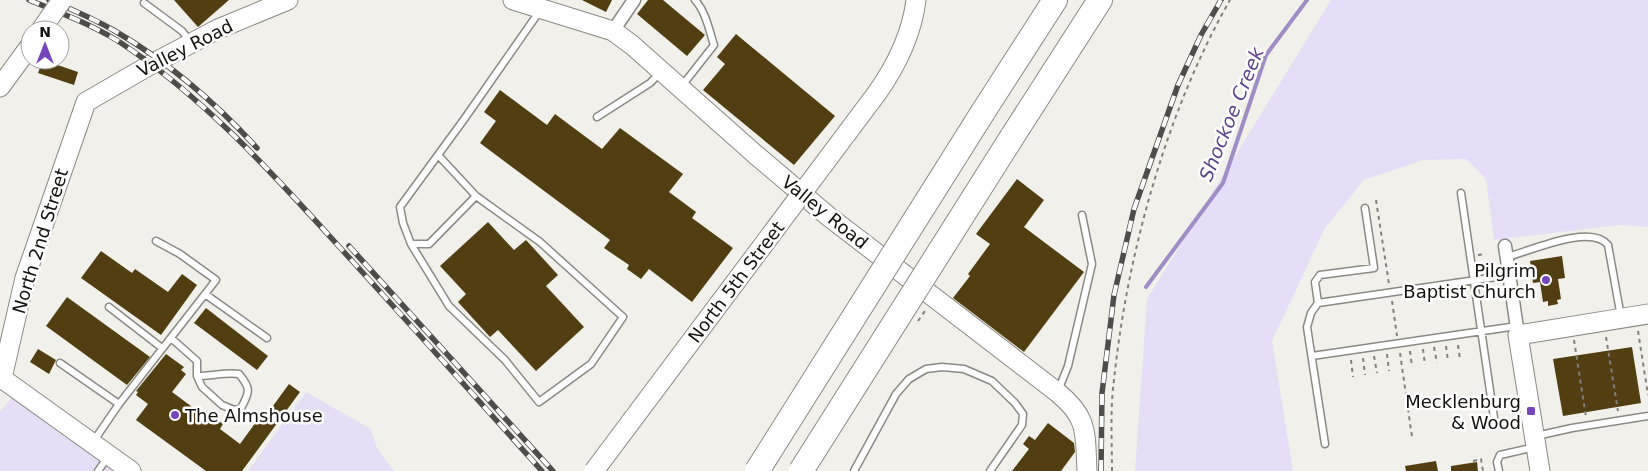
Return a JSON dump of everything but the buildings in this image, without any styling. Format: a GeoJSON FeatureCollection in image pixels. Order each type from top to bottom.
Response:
{"type":"FeatureCollection","features":[{"type":"Feature","properties":{"kind":"highway"},"geometry":{"type":"LineString","coordinates":[[757,471],[1055,0]]}},
{"type":"Feature","properties":{"kind":"highway"},"geometry":{"type":"LineString","coordinates":[[801,471],[1100,0]]}},
{"type":"Feature","properties":{"kind":"street"},"geometry":{"type":"LineString","coordinates":[[48,20],[62,0]]}},
{"type":"Feature","properties":{"kind":"street","name":"Valley Road"},"geometry":{"type":"LineString","coordinates":[[86,102],[218,29],[262,8],[288,0]]}},
{"type":"Feature","properties":{"kind":"street","name":"Valley Road"},"geometry":{"type":"LineString","coordinates":[[513,0],[613,31],[632,45],[828,216],[1057,392],[1079,414],[1087,441],[1087,471]]}},
{"type":"Feature","properties":{"kind":"street"},"geometry":{"type":"LineString","coordinates":[[613,31],[634,0]]}},
{"type":"Feature","properties":{"kind":"street","name":"North 5th Street"},"geometry":{"type":"LineString","coordinates":[[594,471],[877,93],[895,65],[916,0]]}},
{"type":"Feature","properties":{"kind":"street"},"geometry":{"type":"LineString","coordinates":[[0,87],[20,60]]}},
{"type":"Feature","properties":{"kind":"street","name":"North 2nd Street"},"geometry":{"type":"LineString","coordinates":[[1,379],[25,278],[86,102]]}},
{"type":"Feature","properties":{"kind":"street"},"geometry":{"type":"LineString","coordinates":[[1506,252],[1540,471]]}},
{"type":"Feature","properties":{"kind":"street"},"geometry":{"type":"LineString","coordinates":[[1518,331],[1648,314]]}},
{"type":"Feature","properties":{"kind":"street"},"geometry":{"type":"LineString","coordinates":[[1,379],[131,471]]}},
{"type":"Feature","properties":{"kind":"lane"},"geometry":{"type":"LineString","coordinates":[[680,88],[714,45],[698,1]]}},
{"type":"Feature","properties":{"kind":"lane"},"geometry":{"type":"LineString","coordinates":[[144,4],[182,31],[191,44]]}},
{"type":"Feature","properties":{"kind":"lane"},"geometry":{"type":"LineString","coordinates":[[438,155],[476,196],[540,242],[623,317],[591,364],[539,402],[505,360],[450,306],[412,244],[403,223],[400,206],[542,8]]}},
{"type":"Feature","properties":{"kind":"lane"},"geometry":{"type":"LineString","coordinates":[[597,117],[650,83],[662,72]]}},
{"type":"Feature","properties":{"kind":"lane"},"geometry":{"type":"LineString","coordinates":[[1461,193],[1494,418]]}},
{"type":"Feature","properties":{"kind":"lane"},"geometry":{"type":"LineString","coordinates":[[412,244],[429,244],[476,196]]}},
{"type":"Feature","properties":{"kind":"lane"},"geometry":{"type":"LineString","coordinates":[[1325,444],[1307,327],[1311,313],[1318,303],[1315,282],[1320,275],[1374,268],[1365,208]]}},
{"type":"Feature","properties":{"kind":"lane"},"geometry":{"type":"LineString","coordinates":[[1057,392],[1068,366],[1092,264],[1082,215]]}},
{"type":"Feature","properties":{"kind":"lane"},"geometry":{"type":"LineString","coordinates":[[1506,252],[1585,236],[1599,238],[1608,245],[1621,318]]}},
{"type":"Feature","properties":{"kind":"lane"},"geometry":{"type":"LineString","coordinates":[[93,443],[119,404],[216,280],[180,254],[156,241]]}},
{"type":"Feature","properties":{"kind":"lane"},"geometry":{"type":"LineString","coordinates":[[1318,303],[1510,275]]}},
{"type":"Feature","properties":{"kind":"lane"},"geometry":{"type":"LineString","coordinates":[[205,294],[267,338]]}},
{"type":"Feature","properties":{"kind":"lane"},"geometry":{"type":"LineString","coordinates":[[109,307],[162,348]]}},
{"type":"Feature","properties":{"kind":"lane"},"geometry":{"type":"LineString","coordinates":[[1312,356],[1482,330],[1518,331]]}},
{"type":"Feature","properties":{"kind":"lane"},"geometry":{"type":"LineString","coordinates":[[171,338],[197,361],[198,376],[202,387],[222,405],[234,410],[241,408],[248,396],[248,384],[240,374],[229,372],[198,376]]}},
{"type":"Feature","properties":{"kind":"lane"},"geometry":{"type":"LineString","coordinates":[[60,363],[119,404]]}},
{"type":"Feature","properties":{"kind":"lane"},"geometry":{"type":"LineString","coordinates":[[854,471],[896,394],[909,379],[926,369],[942,367],[964,369],[992,381],[1015,403],[1022,414],[1022,425],[990,471]]}},
{"type":"Feature","properties":{"kind":"lane"},"geometry":{"type":"LineString","coordinates":[[1499,471],[1497,462],[1500,455],[1572,428],[1620,422],[1648,416]]}},
{"type":"Feature","properties":{"kind":"lane"},"geometry":{"type":"LineString","coordinates":[[98,471],[103,464]]}},
{"type":"Feature","properties":{"kind":"path"},"geometry":{"type":"LineString","coordinates":[[1112,471],[1113,381],[1136,246],[1153,184],[1179,109],[1212,32],[1230,0]]}},
{"type":"Feature","properties":{"kind":"path"},"geometry":{"type":"LineString","coordinates":[[1376,200],[1412,437]]}},
{"type":"Feature","properties":{"kind":"path"},"geometry":{"type":"LineString","coordinates":[[1476,255],[1486,254]]}},
{"type":"Feature","properties":{"kind":"path"},"geometry":{"type":"LineString","coordinates":[[1637,330],[1648,395]]}},
{"type":"Feature","properties":{"kind":"path"},"geometry":{"type":"LineString","coordinates":[[1606,335],[1617,404]]}},
{"type":"Feature","properties":{"kind":"path"},"geometry":{"type":"LineString","coordinates":[[1574,340],[1586,411]]}},
{"type":"Feature","properties":{"kind":"path"},"geometry":{"type":"LineString","coordinates":[[1458,346],[1460,360]]}},
{"type":"Feature","properties":{"kind":"path"},"geometry":{"type":"LineString","coordinates":[[1434,347],[1437,363]]}},
{"type":"Feature","properties":{"kind":"path"},"geometry":{"type":"LineString","coordinates":[[1446,348],[1448,361]]}},
{"type":"Feature","properties":{"kind":"path"},"geometry":{"type":"LineString","coordinates":[[1423,349],[1425,365]]}},
{"type":"Feature","properties":{"kind":"path"},"geometry":{"type":"LineString","coordinates":[[1410,351],[1412,367]]}},
{"type":"Feature","properties":{"kind":"path"},"geometry":{"type":"LineString","coordinates":[[1387,354],[1389,371]]}},
{"type":"Feature","properties":{"kind":"path"},"geometry":{"type":"LineString","coordinates":[[1374,356],[1377,373]]}},
{"type":"Feature","properties":{"kind":"path"},"geometry":{"type":"LineString","coordinates":[[1363,358],[1365,375]]}},
{"type":"Feature","properties":{"kind":"path"},"geometry":{"type":"LineString","coordinates":[[1351,360],[1353,376]]}},
{"type":"Feature","properties":{"kind":"path"},"geometry":{"type":"LineString","coordinates":[[1473,461],[1481,460],[1483,471]]}},
{"type":"Feature","properties":{"kind":"shaded area"},"geometry":{"type":"Polygon","coordinates":[[[1331,0],[1648,0],[1648,227],[1619,225],[1494,240],[1486,179],[1466,159],[1423,160],[1364,180],[1325,228],[1272,341],[1293,471],[1135,471],[1147,299],[1331,0]]]}},
{"type":"Feature","properties":{"kind":"shaded area"},"geometry":{"type":"Polygon","coordinates":[[[306,392],[371,429],[377,448],[394,471],[248,471],[306,392]]]}},
{"type":"Feature","properties":{"kind":"shaded area"},"geometry":{"type":"Polygon","coordinates":[[[14,394],[116,471],[0,471],[0,412],[14,394]]]}},
{"type":"Feature","properties":{"kind":"waterway","name":"Shockoe Creek"},"geometry":{"type":"LineString","coordinates":[[1146,287],[1223,183],[1266,55],[1307,0]]}},
{"type":"Feature","properties":{"kind":"railway"},"geometry":{"type":"LineString","coordinates":[[29,0],[85,24],[118,41],[152,64],[214,117],[272,173],[542,471]]}},
{"type":"Feature","properties":{"kind":"railway"},"geometry":{"type":"LineString","coordinates":[[49,0],[107,27],[154,56],[208,99],[257,148]]}},
{"type":"Feature","properties":{"kind":"railway"},"geometry":{"type":"LineString","coordinates":[[1101,471],[1102,393],[1114,295],[1134,209],[1178,85],[1201,35],[1221,0]]}},
{"type":"Feature","properties":{"kind":"railway"},"geometry":{"type":"LineString","coordinates":[[349,246],[553,471]]}},
{"type":"Feature","properties":{"kind":"place","name":"Pilgrim Baptist Church"},"geometry":{"type":"Point","coordinates":[1546,280]}},
{"type":"Feature","properties":{"kind":"place","name":"Mecklenburg & Wood"},"geometry":{"type":"Point","coordinates":[1531,411]}},
{"type":"Feature","properties":{"kind":"place","name":"The Almshouse"},"geometry":{"type":"Point","coordinates":[175,415]}}]}
